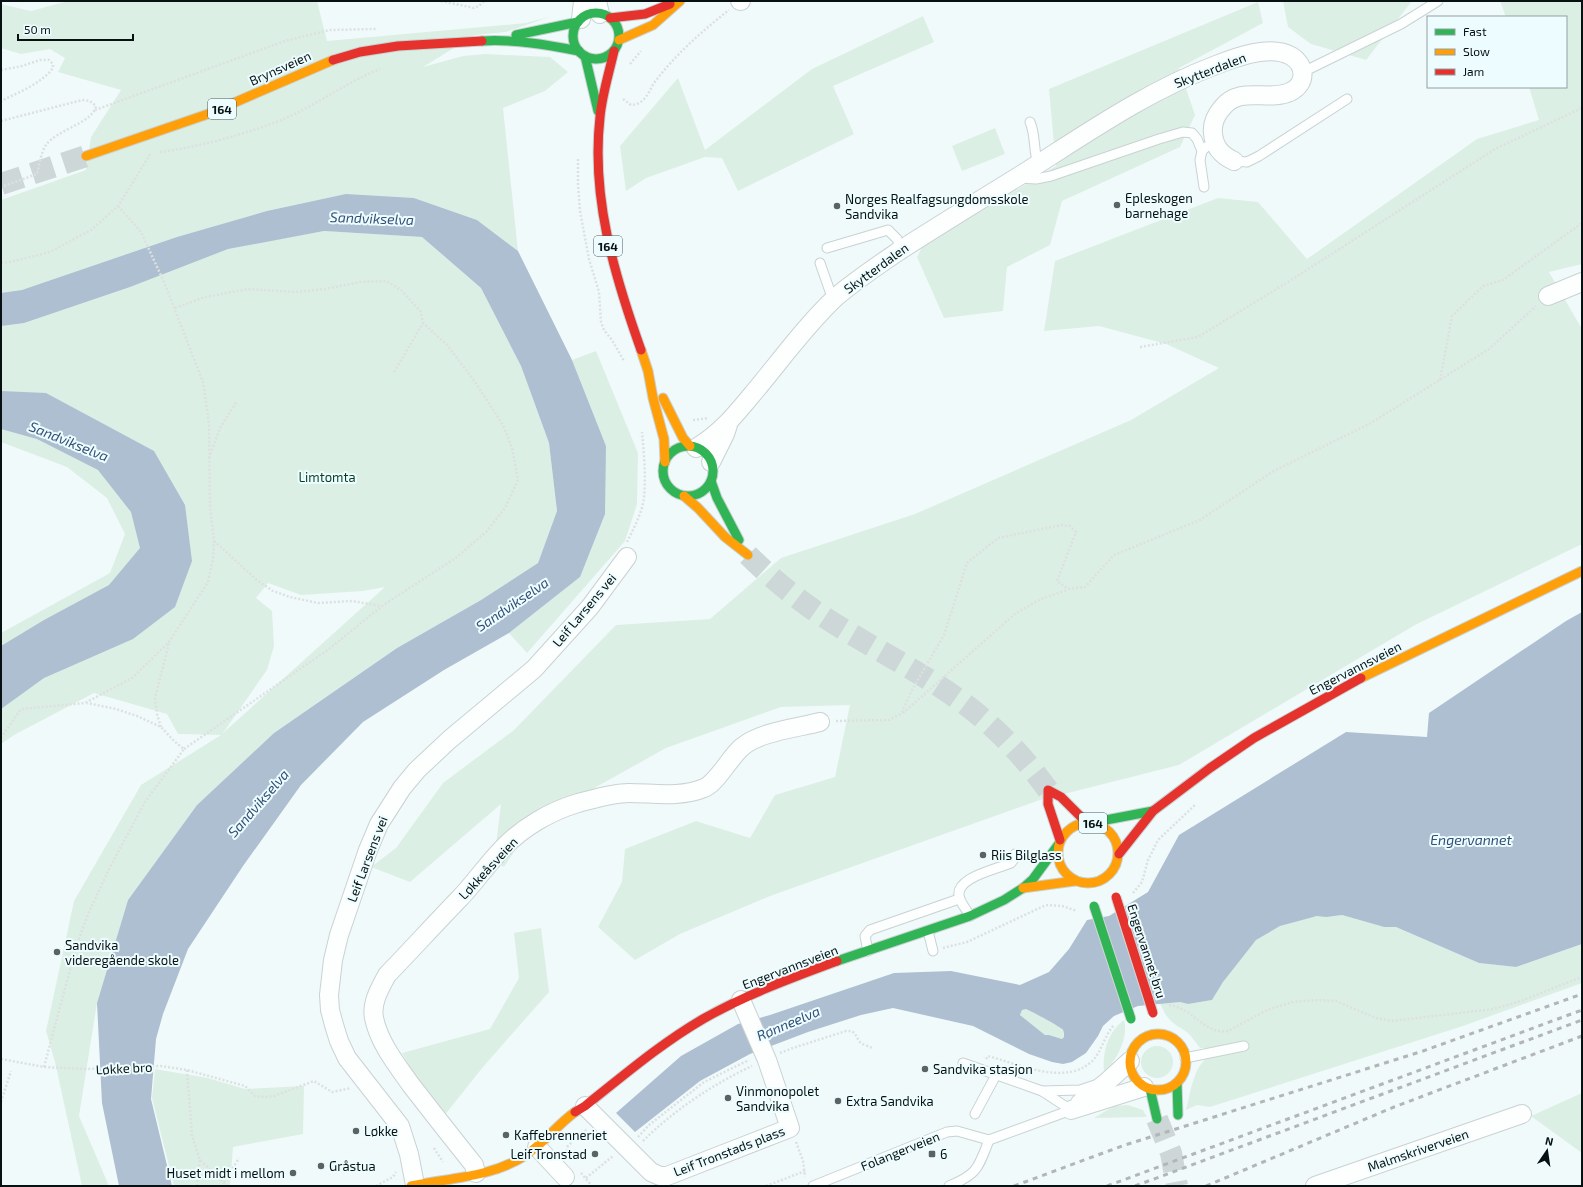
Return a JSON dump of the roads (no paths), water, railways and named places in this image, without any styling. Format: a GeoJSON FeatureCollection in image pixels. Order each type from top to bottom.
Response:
{"type":"FeatureCollection","features":[{"type":"Feature","properties":{"kind":"main road","name":"164"},"geometry":{"type":"LineString","coordinates":[[600,116],[582,54],[575,45],[574,30],[579,21],[592,14],[602,11],[645,14],[677,1]]}},
{"type":"Feature","properties":{"kind":"main road"},"geometry":{"type":"LineString","coordinates":[[602,11],[617,27],[619,40],[653,25],[680,1]]}},
{"type":"Feature","properties":{"kind":"main road","name":"Brynsveien"},"geometry":{"type":"LineString","coordinates":[[86,156],[208,114],[298,74],[343,56],[398,46],[492,40],[579,21]]}},
{"type":"Feature","properties":{"kind":"main road","name":"Brynsveien"},"geometry":{"type":"LineString","coordinates":[[492,40],[547,45],[582,54]]}},
{"type":"Feature","properties":{"kind":"main road","name":"164"},"geometry":{"type":"LineString","coordinates":[[619,40],[614,51],[600,116],[598,174],[606,236],[625,305],[648,371],[683,438],[693,447],[705,452],[711,462],[713,470],[711,481],[717,498],[732,529],[748,555],[725,537],[698,508],[684,496],[672,490],[667,483],[664,470],[664,439],[653,398],[648,371]]}},
{"type":"Feature","properties":{"kind":"main road","name":"164"},"geometry":{"type":"LineString","coordinates":[[582,54],[600,59],[614,51]]}},
{"type":"Feature","properties":{"kind":"main road"},"geometry":{"type":"LineString","coordinates":[[665,462],[670,454],[677,449],[693,447]]}},
{"type":"Feature","properties":{"kind":"main road"},"geometry":{"type":"LineString","coordinates":[[684,496],[693,496],[700,493],[708,487],[711,481]]}},
{"type":"Feature","properties":{"kind":"main road","name":"Engervannsveien"},"geometry":{"type":"LineString","coordinates":[[1119,854],[1153,811],[1210,768],[1254,738],[1356,680],[1582,571]]}},
{"type":"Feature","properties":{"kind":"main road","name":"164"},"geometry":{"type":"LineString","coordinates":[[1059,843],[1048,804],[1048,790],[1061,797],[1089,823]]}},
{"type":"Feature","properties":{"kind":"main road","name":"Engervannsveien"},"geometry":{"type":"LineString","coordinates":[[1089,823],[1153,811]]}},
{"type":"Feature","properties":{"kind":"main road","name":"164"},"geometry":{"type":"LineString","coordinates":[[1119,854],[1113,836],[1099,825],[1089,823],[1071,828],[1065,833],[1059,843],[1057,856],[1060,866],[1066,875],[1079,882],[1091,900],[1138,1043]]}},
{"type":"Feature","properties":{"kind":"main road","name":"Engervannsveien"},"geometry":{"type":"LineString","coordinates":[[413,1186],[502,1166],[524,1156],[543,1155],[573,1111],[583,1112],[663,1045],[697,1023],[741,1000],[778,984],[970,916],[1023,888],[1045,864],[1059,843]]}},
{"type":"Feature","properties":{"kind":"main road"},"geometry":{"type":"LineString","coordinates":[[1079,882],[1091,884],[1106,878],[1117,864],[1119,854]]}},
{"type":"Feature","properties":{"kind":"main road","name":"Engervannet bru"},"geometry":{"type":"LineString","coordinates":[[1112,872],[1115,891],[1156,1019],[1165,1036]]}},
{"type":"Feature","properties":{"kind":"main road","name":"Engervannsveien"},"geometry":{"type":"LineString","coordinates":[[1023,888],[1079,882]]}},
{"type":"Feature","properties":{"kind":"main road"},"geometry":{"type":"LineString","coordinates":[[1156,1034],[1165,1036],[1177,1042],[1182,1050],[1185,1058],[1185,1070],[1177,1082],[1170,1088],[1163,1090],[1147,1088],[1136,1080],[1132,1074],[1130,1061],[1133,1051],[1138,1043],[1150,1036],[1156,1034]]}},
{"type":"Feature","properties":{"kind":"main road"},"geometry":{"type":"LineString","coordinates":[[1177,1082],[1178,1115]]}},
{"type":"Feature","properties":{"kind":"main road"},"geometry":{"type":"LineString","coordinates":[[1147,1088],[1157,1119]]}},
{"type":"Feature","properties":{"kind":"street"},"geometry":{"type":"LineString","coordinates":[[579,21],[583,1]]}},
{"type":"Feature","properties":{"kind":"street","name":"Skytterdalen"},"geometry":{"type":"LineString","coordinates":[[693,447],[710,438],[721,421],[793,345],[833,300],[857,279],[927,232],[1133,105],[1173,84],[1216,65],[1254,53],[1278,51],[1292,56],[1302,66],[1303,72]]}},
{"type":"Feature","properties":{"kind":"street"},"geometry":{"type":"LineString","coordinates":[[1234,161],[1225,156],[1217,148],[1208,145],[1215,118],[1224,105],[1231,99],[1243,95],[1281,95],[1292,92],[1298,87],[1302,79],[1303,72]]}},
{"type":"Feature","properties":{"kind":"street"},"geometry":{"type":"LineString","coordinates":[[1548,296],[1582,282]]}},
{"type":"Feature","properties":{"kind":"street","name":"Skytterdalen"},"geometry":{"type":"LineString","coordinates":[[711,462],[725,434],[721,421]]}},
{"type":"Feature","properties":{"kind":"street","name":"Leif Larsens vei"},"geometry":{"type":"LineString","coordinates":[[413,1186],[409,1154],[400,1126],[347,1058],[339,1041],[330,1010],[329,996],[333,960],[339,935],[368,850],[379,824],[391,802],[417,770],[449,740],[534,669],[590,606],[627,558]]}},
{"type":"Feature","properties":{"kind":"street","name":"Løkkeåsveien"},"geometry":{"type":"LineString","coordinates":[[476,1173],[474,1165],[430,1110],[391,1057],[380,1034],[374,1018],[373,1009],[380,988],[387,975],[459,900],[504,847],[521,832],[536,822],[576,804],[606,796],[627,793],[677,794],[705,788],[712,782],[732,756],[755,738],[820,722]]}},
{"type":"Feature","properties":{"kind":"street","name":"Leif Tronstads plass"},"geometry":{"type":"LineString","coordinates":[[583,1112],[594,1125],[627,1148],[651,1172],[660,1176],[667,1176],[790,1128],[765,1055],[741,1000]]}},
{"type":"Feature","properties":{"kind":"street"},"geometry":{"type":"LineString","coordinates":[[1071,1110],[1108,1081],[1130,1061]]}},
{"type":"Feature","properties":{"kind":"street"},"geometry":{"type":"LineString","coordinates":[[1071,1110],[1147,1088]]}},
{"type":"Feature","properties":{"kind":"street","name":"Malmskriverveien"},"geometry":{"type":"LineString","coordinates":[[1315,1186],[1522,1114]]}},
{"type":"Feature","properties":{"kind":"street"},"geometry":{"type":"LineString","coordinates":[[543,1155],[567,1168]]}},
{"type":"Feature","properties":{"kind":"lane"},"geometry":{"type":"LineString","coordinates":[[1303,72],[1401,24],[1438,1]]}},
{"type":"Feature","properties":{"kind":"lane"},"geometry":{"type":"LineString","coordinates":[[1234,161],[1247,162],[1259,156],[1346,100]]}},
{"type":"Feature","properties":{"kind":"lane"},"geometry":{"type":"LineString","coordinates":[[1030,122],[1034,132],[1035,154],[1038,164]]}},
{"type":"Feature","properties":{"kind":"lane"},"geometry":{"type":"LineString","coordinates":[[1015,178],[1036,179],[1051,176],[1158,139],[1183,132],[1192,133],[1197,139],[1208,145],[1200,160],[1204,187]]}},
{"type":"Feature","properties":{"kind":"lane"},"geometry":{"type":"LineString","coordinates":[[827,248],[888,230],[897,239],[901,250]]}},
{"type":"Feature","properties":{"kind":"lane"},"geometry":{"type":"LineString","coordinates":[[820,263],[833,300]]}},
{"type":"Feature","properties":{"kind":"lane"},"geometry":{"type":"LineString","coordinates":[[970,916],[960,899],[960,886],[967,880],[1011,863],[1015,854]]}},
{"type":"Feature","properties":{"kind":"lane"},"geometry":{"type":"LineString","coordinates":[[868,951],[865,936],[870,930],[960,899]]}},
{"type":"Feature","properties":{"kind":"lane"},"geometry":{"type":"LineString","coordinates":[[928,931],[933,951]]}},
{"type":"Feature","properties":{"kind":"lane"},"geometry":{"type":"LineString","coordinates":[[1185,1058],[1244,1046]]}},
{"type":"Feature","properties":{"kind":"lane"},"geometry":{"type":"LineString","coordinates":[[963,1063],[1042,1091],[1071,1110]]}},
{"type":"Feature","properties":{"kind":"lane"},"geometry":{"type":"LineString","coordinates":[[975,1114],[996,1075]]}},
{"type":"Feature","properties":{"kind":"lane"},"geometry":{"type":"LineString","coordinates":[[1042,1091],[1080,1090],[1108,1081]]}},
{"type":"Feature","properties":{"kind":"lane"},"geometry":{"type":"LineString","coordinates":[[949,1186],[974,1172],[980,1163],[989,1140],[1071,1110]]}},
{"type":"Feature","properties":{"kind":"lane","name":"Folangerveien"},"geometry":{"type":"LineString","coordinates":[[813,1186],[947,1132],[957,1132],[989,1140]]}},
{"type":"Feature","properties":{"kind":"water","name":"Sandvikselva"},"geometry":{"type":"Polygon","coordinates":[[[346,194],[414,198],[477,220],[518,251],[572,360],[606,446],[605,514],[580,577],[509,633],[444,670],[363,722],[301,785],[243,866],[188,949],[163,1014],[156,1039],[151,1099],[172,1186],[119,1186],[102,1103],[97,1003],[128,900],[197,805],[274,733],[397,648],[481,600],[538,563],[557,511],[549,443],[521,366],[481,288],[422,237],[324,231],[228,249],[130,287],[24,323],[1,326],[1,293],[22,290],[177,237],[267,211],[346,194]]]}},
{"type":"Feature","properties":{"kind":"water","name":"Sandvikselva"},"geometry":{"type":"Polygon","coordinates":[[[1,391],[46,393],[154,451],[185,505],[192,561],[175,607],[133,639],[44,678],[1,709],[1,646],[44,620],[109,585],[140,548],[131,512],[98,470],[37,439],[1,429],[1,391]]]}},
{"type":"Feature","properties":{"kind":"water","name":"Engervannet"},"geometry":{"type":"Polygon","coordinates":[[[1582,612],[1582,944],[1516,967],[1479,963],[1396,927],[1384,927],[1342,915],[1326,917],[1317,916],[1280,926],[1256,940],[1223,982],[1212,1000],[1188,1004],[1180,1002],[1138,1006],[1114,1016],[1103,1026],[1086,1053],[1072,1062],[1063,1064],[1052,1062],[1029,1054],[973,1026],[893,1008],[861,1015],[808,1032],[750,1054],[700,1081],[635,1132],[616,1113],[681,1056],[738,1024],[770,1015],[894,973],[951,971],[1020,985],[1049,972],[1069,949],[1087,920],[1109,916],[1148,892],[1179,835],[1346,732],[1427,737],[1429,713],[1566,621],[1582,612]],[[1026,1009],[1022,1010],[1020,1015],[1045,1035],[1062,1039],[1064,1037],[1061,1028],[1026,1009]]]}},
{"type":"Feature","properties":{"kind":"tunnel"},"geometry":{"type":"LineString","coordinates":[[1,184],[86,156]]}},
{"type":"Feature","properties":{"kind":"tunnel"},"geometry":{"type":"LineString","coordinates":[[748,555],[777,582],[808,606],[937,685],[981,717],[1017,751],[1048,790]]}},
{"type":"Feature","properties":{"kind":"tunnel"},"geometry":{"type":"LineString","coordinates":[[1157,1119],[1171,1153],[1177,1186]]}},
{"type":"Feature","properties":{"kind":"railway"},"geometry":{"type":"LineString","coordinates":[[1014,1186],[1122,1146],[1423,1051],[1582,994]]}},
{"type":"Feature","properties":{"kind":"railway"},"geometry":{"type":"LineString","coordinates":[[1107,1186],[1582,1010]]}},
{"type":"Feature","properties":{"kind":"railway"},"geometry":{"type":"LineString","coordinates":[[1135,1186],[1582,1020]]}},
{"type":"Feature","properties":{"kind":"railway"},"geometry":{"type":"LineString","coordinates":[[1206,1186],[1394,1107],[1582,1036]]}},
{"type":"Feature","properties":{"kind":"place","name":"Epleskogen barnehage"},"geometry":{"type":"Point","coordinates":[1117,205]}},
{"type":"Feature","properties":{"kind":"place","name":"Norges Realfagsungdomsskole Sandvika"},"geometry":{"type":"Point","coordinates":[837,206]}},
{"type":"Feature","properties":{"kind":"place","name":"Riis Bilglass"},"geometry":{"type":"Point","coordinates":[983,855]}},
{"type":"Feature","properties":{"kind":"place","name":"Sandvika videregående skole"},"geometry":{"type":"Point","coordinates":[57,952]}},
{"type":"Feature","properties":{"kind":"place","name":"Sandvika stasjon"},"geometry":{"type":"Point","coordinates":[925,1069]}},
{"type":"Feature","properties":{"kind":"place","name":"Vinmonopolet Sandvika"},"geometry":{"type":"Point","coordinates":[728,1098]}},
{"type":"Feature","properties":{"kind":"place","name":"Extra Sandvika"},"geometry":{"type":"Point","coordinates":[838,1101]}},
{"type":"Feature","properties":{"kind":"place","name":"Løkke"},"geometry":{"type":"Point","coordinates":[356,1131]}},
{"type":"Feature","properties":{"kind":"place","name":"Kaffebrenneriet"},"geometry":{"type":"Point","coordinates":[506,1135]}},
{"type":"Feature","properties":{"kind":"place","name":"Leif Tronstad"},"geometry":{"type":"Point","coordinates":[595,1154]}},
{"type":"Feature","properties":{"kind":"place","name":"6"},"geometry":{"type":"Point","coordinates":[932,1154]}},
{"type":"Feature","properties":{"kind":"place","name":"Gråstua"},"geometry":{"type":"Point","coordinates":[321,1166]}},
{"type":"Feature","properties":{"kind":"place","name":"Huset midt i mellom"},"geometry":{"type":"Point","coordinates":[293,1173]}},
{"type":"Feature","properties":{"kind":"park label","name":"Limtomta"},"geometry":{"type":"Point","coordinates":[327,477]}},
{"type":"Feature","properties":{"kind":"water label","name":"Rønneelva"},"geometry":{"type":"Point","coordinates":[788,1023]}}]}
